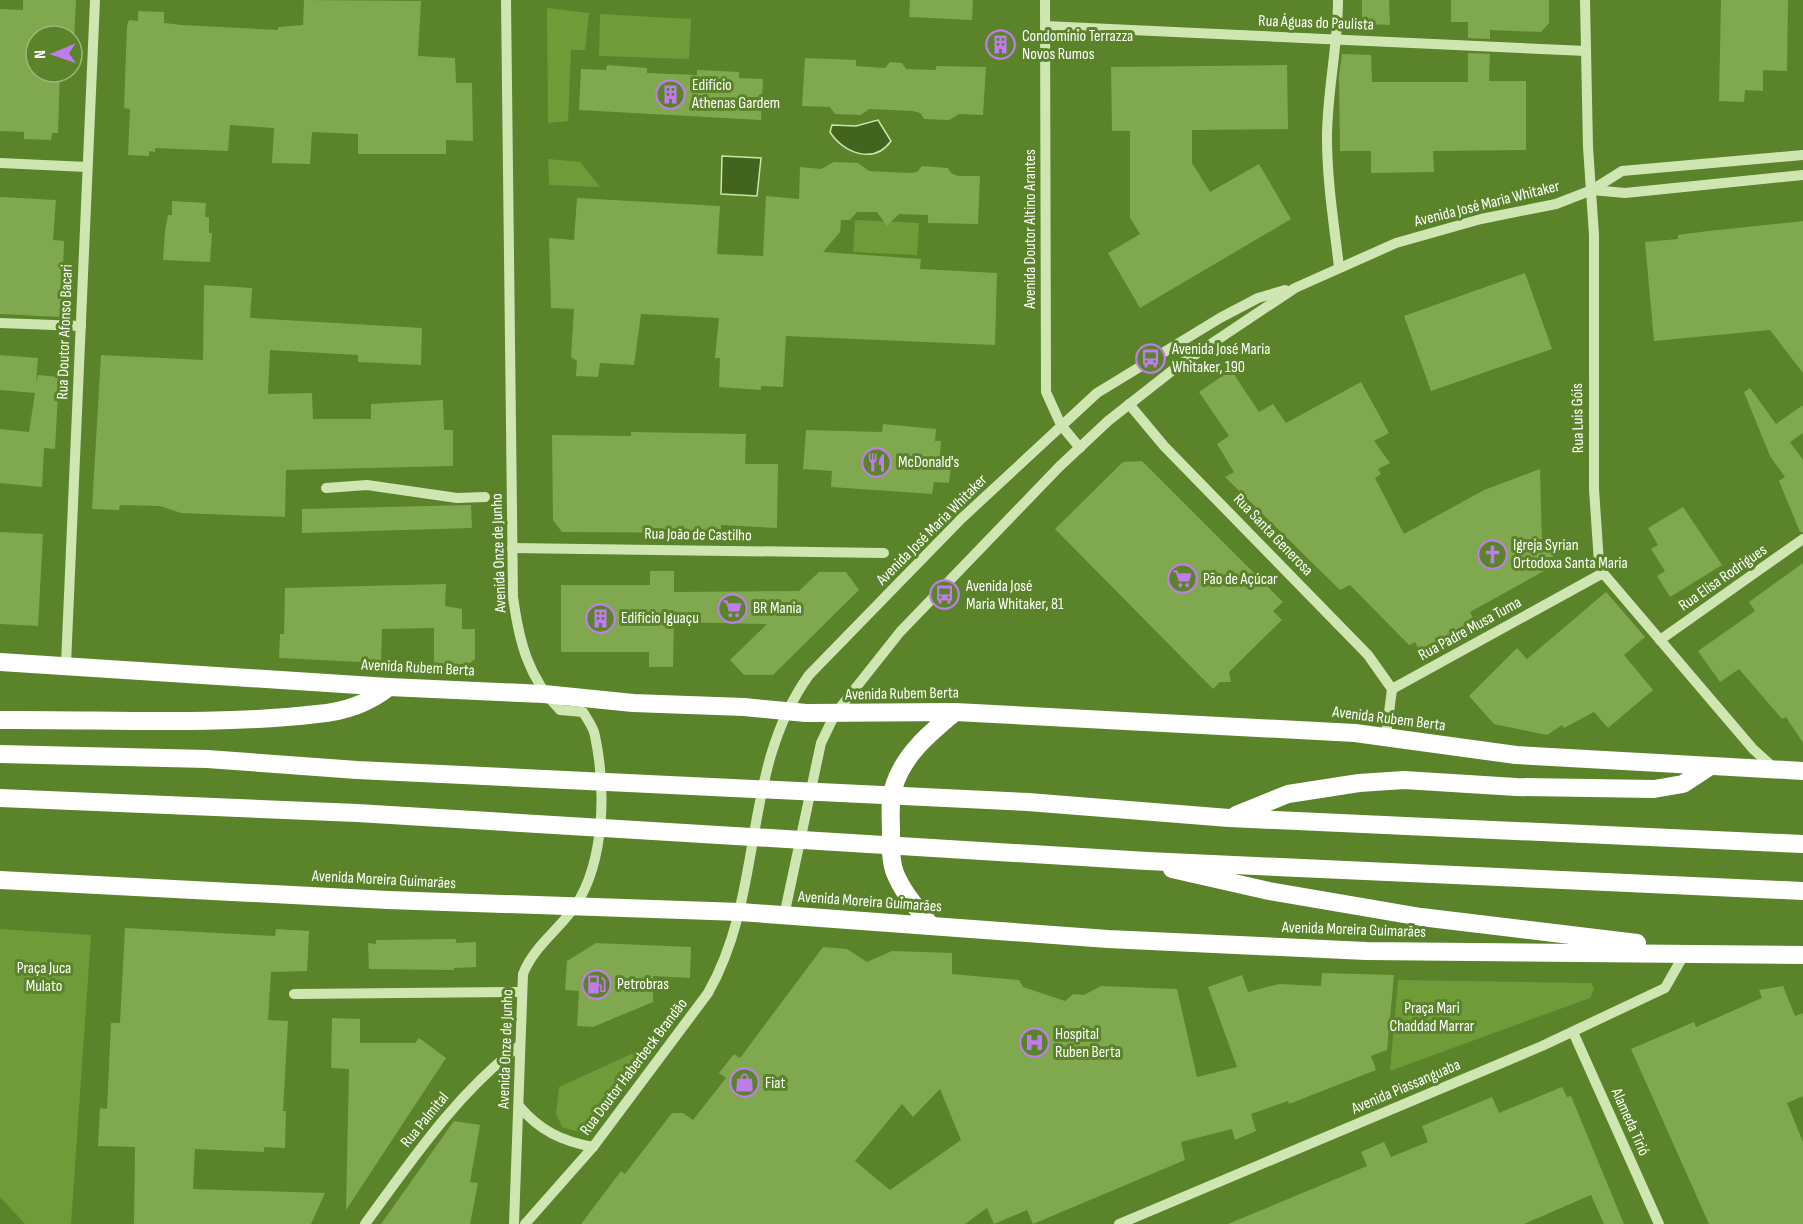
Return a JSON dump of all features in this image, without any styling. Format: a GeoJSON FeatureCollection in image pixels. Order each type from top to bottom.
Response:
{"type":"FeatureCollection","features":[{"type":"Feature","properties":{"kind":"highway","name":"Avenida Rubem Berta"},"geometry":{"type":"LineString","coordinates":[[0,662],[66,664],[389,687],[544,694],[633,703],[744,707],[834,714],[955,712],[1386,736],[1516,755],[1803,771]]}},
{"type":"Feature","properties":{"kind":"highway"},"geometry":{"type":"LineString","coordinates":[[0,720],[208,719],[319,714],[357,705],[376,697],[389,687]]}},
{"type":"Feature","properties":{"kind":"highway"},"geometry":{"type":"LineString","coordinates":[[931,926],[908,896],[894,872],[891,860],[891,800],[894,786],[903,766],[916,749],[955,712]]}},
{"type":"Feature","properties":{"kind":"highway"},"geometry":{"type":"LineString","coordinates":[[0,754],[207,759],[357,770],[1028,802],[1229,818],[1803,844]]}},
{"type":"Feature","properties":{"kind":"highway"},"geometry":{"type":"LineString","coordinates":[[1229,818],[1288,794],[1359,783],[1404,780],[1516,787],[1654,789],[1683,784],[1709,767]]}},
{"type":"Feature","properties":{"kind":"highway"},"geometry":{"type":"LineString","coordinates":[[0,798],[357,813],[1147,861],[1803,891]]}},
{"type":"Feature","properties":{"kind":"highway"},"geometry":{"type":"LineString","coordinates":[[1147,861],[1217,881],[1421,917],[1641,943],[1691,946],[1737,954],[1803,955]]}},
{"type":"Feature","properties":{"kind":"highway","name":"Avenida Moreira Guimarães"},"geometry":{"type":"LineString","coordinates":[[0,880],[574,907],[740,912],[1108,939],[1366,951],[1737,954]]}},
{"type":"Feature","properties":{"kind":"street","name":"Rua Doutor Afonso Bacari"},"geometry":{"type":"LineString","coordinates":[[66,664],[95,0]]}},
{"type":"Feature","properties":{"kind":"street","name":"Avenida Onze de Junho"},"geometry":{"type":"LineString","coordinates":[[506,0],[513,597],[518,631],[534,678],[544,694],[560,710],[583,712],[595,734],[600,785],[600,819],[594,864],[574,907],[528,961],[522,992],[519,1046],[514,1224]]}},
{"type":"Feature","properties":{"kind":"street","name":"Avenida Doutor Altino Arantes"},"geometry":{"type":"LineString","coordinates":[[1045,0],[1046,392],[1061,425],[1080,447]]}},
{"type":"Feature","properties":{"kind":"street"},"geometry":{"type":"LineString","coordinates":[[1338,0],[1338,39],[1329,89],[1327,138],[1339,267]]}},
{"type":"Feature","properties":{"kind":"street","name":"Rua Luis Góis"},"geometry":{"type":"LineString","coordinates":[[1585,0],[1587,147],[1592,190],[1594,489],[1596,543],[1603,573],[1753,749],[1776,770]]}},
{"type":"Feature","properties":{"kind":"street","name":"Rua Águas do Paulista"},"geometry":{"type":"LineString","coordinates":[[1045,26],[1586,51]]}},
{"type":"Feature","properties":{"kind":"street"},"geometry":{"type":"LineString","coordinates":[[1592,190],[1622,171],[1803,155]]}},
{"type":"Feature","properties":{"kind":"street"},"geometry":{"type":"LineString","coordinates":[[0,163],[87,167]]}},
{"type":"Feature","properties":{"kind":"street","name":"Avenida José Maria Whitaker"},"geometry":{"type":"LineString","coordinates":[[784,916],[821,743],[834,714],[900,632],[1080,447],[1129,404],[1178,366],[1295,288],[1396,243],[1481,219],[1556,204],[1592,190],[1626,193],[1803,175]]}},
{"type":"Feature","properties":{"kind":"street","name":"Avenida José Maria Whitaker"},"geometry":{"type":"LineString","coordinates":[[740,912],[766,765],[792,698],[809,675],[961,519],[1097,393],[1190,335],[1258,297],[1295,288]]}},
{"type":"Feature","properties":{"kind":"street"},"geometry":{"type":"LineString","coordinates":[[0,323],[81,326]]}},
{"type":"Feature","properties":{"kind":"street","name":"Rua Santa Generosa"},"geometry":{"type":"LineString","coordinates":[[1129,404],[1164,446],[1368,655],[1392,690]]}},
{"type":"Feature","properties":{"kind":"street"},"geometry":{"type":"LineString","coordinates":[[326,488],[367,485],[457,498],[485,497]]}},
{"type":"Feature","properties":{"kind":"street","name":"Rua Elisa Rodrigues"},"geometry":{"type":"LineString","coordinates":[[1660,640],[1803,539]]}},
{"type":"Feature","properties":{"kind":"street","name":"Rua João de Castilho"},"geometry":{"type":"LineString","coordinates":[[512,549],[884,553]]}},
{"type":"Feature","properties":{"kind":"street","name":"Rua Padre Musa Tuma"},"geometry":{"type":"LineString","coordinates":[[1392,690],[1603,573]]}},
{"type":"Feature","properties":{"kind":"street"},"geometry":{"type":"LineString","coordinates":[[1386,736],[1392,690]]}},
{"type":"Feature","properties":{"kind":"street","name":"Rua Doutor Haberbeck Brandão"},"geometry":{"type":"LineString","coordinates":[[525,1224],[593,1147],[708,993],[723,966],[740,912]]}},
{"type":"Feature","properties":{"kind":"street","name":"Avenida Piassanguaba"},"geometry":{"type":"LineString","coordinates":[[1119,1224],[1573,1032],[1665,988],[1684,953]]}},
{"type":"Feature","properties":{"kind":"street"},"geometry":{"type":"LineString","coordinates":[[294,994],[522,992]]}},
{"type":"Feature","properties":{"kind":"street","name":"Alameda Tirió"},"geometry":{"type":"LineString","coordinates":[[1573,1032],[1659,1224]]}},
{"type":"Feature","properties":{"kind":"street","name":"Rua Palmital"},"geometry":{"type":"LineString","coordinates":[[365,1224],[451,1110],[490,1068],[519,1046]]}},
{"type":"Feature","properties":{"kind":"street"},"geometry":{"type":"LineString","coordinates":[[519,1106],[533,1123],[545,1131],[569,1142],[593,1147]]}},
{"type":"Feature","properties":{"kind":"green space"},"geometry":{"type":"Polygon","coordinates":[[[547,8],[589,13],[585,50],[571,50],[568,121],[548,123],[547,8]]]}},
{"type":"Feature","properties":{"kind":"green space"},"geometry":{"type":"Polygon","coordinates":[[[600,14],[691,19],[689,59],[599,56],[600,14]]]}},
{"type":"Feature","properties":{"kind":"green space"},"geometry":{"type":"Polygon","coordinates":[[[548,159],[580,162],[600,187],[549,185],[548,159]]]}},
{"type":"Feature","properties":{"kind":"green space"},"geometry":{"type":"Polygon","coordinates":[[[855,220],[919,223],[917,255],[853,252],[855,220]]]}},
{"type":"Feature","properties":{"kind":"green space","name":"Praça Juca Mulato"},"geometry":{"type":"Polygon","coordinates":[[[0,929],[91,935],[71,1224],[25,1224],[0,1197],[0,929]]]}},
{"type":"Feature","properties":{"kind":"green space","name":"Praça Mari Chaddad Marrar"},"geometry":{"type":"Polygon","coordinates":[[[1398,980],[1591,983],[1594,989],[1590,998],[1390,1071],[1398,980]]]}},
{"type":"Feature","properties":{"kind":"green space"},"geometry":{"type":"Polygon","coordinates":[[[649,1046],[596,1129],[579,1132],[562,1127],[556,1114],[559,1087],[649,1046]]]}},
{"type":"Feature","properties":{"kind":"shaded area"},"geometry":{"type":"Polygon","coordinates":[[[878,120],[891,141],[876,153],[859,153],[851,150],[843,146],[830,132],[832,125],[856,126],[878,120]]]}},
{"type":"Feature","properties":{"kind":"shaded area"},"geometry":{"type":"Polygon","coordinates":[[[722,156],[761,158],[757,196],[721,194],[722,156]]]}},
{"type":"Feature","properties":{"kind":"building"},"geometry":{"type":"Polygon","coordinates":[[[23,0],[76,0],[75,24],[24,24],[24,84],[60,84],[58,133],[52,133],[51,140],[24,139],[24,132],[0,131],[0,9],[23,10],[23,0]]]}},
{"type":"Feature","properties":{"kind":"building"},"geometry":{"type":"Polygon","coordinates":[[[304,0],[421,1],[418,56],[455,58],[456,83],[472,83],[473,141],[446,140],[446,154],[358,154],[358,134],[312,132],[310,164],[272,163],[274,128],[230,125],[228,151],[155,148],[155,152],[149,151],[149,156],[128,155],[130,109],[124,108],[127,26],[129,20],[138,21],[138,11],[164,12],[164,23],[278,30],[278,27],[303,25],[304,0]]]}},
{"type":"Feature","properties":{"kind":"building"},"geometry":{"type":"Polygon","coordinates":[[[910,0],[973,0],[972,20],[909,17],[910,0]]]}},
{"type":"Feature","properties":{"kind":"building"},"geometry":{"type":"Polygon","coordinates":[[[1362,0],[1389,0],[1390,25],[1362,24],[1362,0]]]}},
{"type":"Feature","properties":{"kind":"building"},"geometry":{"type":"Polygon","coordinates":[[[1451,0],[1549,0],[1549,23],[1541,32],[1490,30],[1490,39],[1468,38],[1468,22],[1451,22],[1451,0]]]}},
{"type":"Feature","properties":{"kind":"building"},"geometry":{"type":"Polygon","coordinates":[[[1721,0],[1788,0],[1787,71],[1763,70],[1763,91],[1745,90],[1744,102],[1719,101],[1721,0]]]}},
{"type":"Feature","properties":{"kind":"building"},"geometry":{"type":"Polygon","coordinates":[[[1468,53],[1490,54],[1489,81],[1526,81],[1526,150],[1433,151],[1434,172],[1371,173],[1371,151],[1340,151],[1339,76],[1342,54],[1371,55],[1372,82],[1468,82],[1468,53]]]}},
{"type":"Feature","properties":{"kind":"building"},"geometry":{"type":"Polygon","coordinates":[[[805,58],[856,60],[856,66],[885,68],[890,62],[902,63],[906,69],[936,70],[936,66],[986,67],[983,115],[959,114],[949,120],[924,119],[920,113],[913,111],[869,109],[861,115],[835,114],[830,107],[802,106],[805,58]]]}},
{"type":"Feature","properties":{"kind":"building","name":"Edifício Athenas Gardem"},"geometry":{"type":"Polygon","coordinates":[[[607,65],[647,68],[647,73],[697,75],[697,70],[739,72],[739,78],[763,79],[761,120],[579,110],[581,69],[606,70],[607,65]]]}},
{"type":"Feature","properties":{"kind":"building"},"geometry":{"type":"Polygon","coordinates":[[[1287,65],[1288,129],[1192,130],[1192,163],[1210,192],[1259,164],[1291,219],[1140,308],[1108,253],[1140,234],[1130,218],[1130,131],[1112,131],[1111,67],[1287,65]]]}},
{"type":"Feature","properties":{"kind":"building"},"geometry":{"type":"Polygon","coordinates":[[[834,162],[858,163],[869,171],[910,173],[917,172],[922,166],[948,168],[951,173],[958,176],[980,176],[978,224],[928,223],[928,215],[899,214],[887,226],[877,212],[857,212],[850,220],[841,220],[840,232],[823,252],[921,259],[920,269],[997,273],[995,345],[786,336],[783,387],[761,386],[761,390],[719,387],[720,358],[715,358],[719,318],[641,314],[634,365],[600,363],[598,377],[576,376],[577,361],[571,357],[574,309],[551,308],[549,238],[574,240],[577,198],[720,206],[717,254],[763,256],[766,196],[799,199],[800,167],[821,169],[834,162]]]}},
{"type":"Feature","properties":{"kind":"building"},"geometry":{"type":"Polygon","coordinates":[[[0,197],[56,200],[53,240],[64,241],[61,317],[0,314],[0,197]]]}},
{"type":"Feature","properties":{"kind":"building"},"geometry":{"type":"Polygon","coordinates":[[[172,201],[206,203],[205,217],[209,217],[209,233],[212,233],[210,262],[163,260],[165,231],[168,215],[172,215],[172,201]]]}},
{"type":"Feature","properties":{"kind":"building"},"geometry":{"type":"Polygon","coordinates":[[[1803,221],[1803,373],[1770,330],[1654,341],[1645,242],[1678,239],[1678,235],[1708,231],[1803,221]]]}},
{"type":"Feature","properties":{"kind":"building"},"geometry":{"type":"Polygon","coordinates":[[[1525,273],[1552,349],[1431,391],[1404,316],[1525,273]]]}},
{"type":"Feature","properties":{"kind":"building"},"geometry":{"type":"Polygon","coordinates":[[[204,285],[252,288],[250,318],[422,328],[421,365],[358,362],[358,355],[270,350],[268,394],[312,393],[313,419],[371,419],[371,404],[443,400],[444,430],[453,430],[453,466],[286,470],[285,517],[181,513],[160,506],[120,505],[119,510],[92,509],[101,355],[203,360],[204,285]]]}},
{"type":"Feature","properties":{"kind":"building"},"geometry":{"type":"Polygon","coordinates":[[[0,355],[38,358],[36,383],[38,375],[59,377],[55,449],[44,448],[42,487],[0,483],[0,429],[29,432],[35,393],[0,390],[0,355]]]}},
{"type":"Feature","properties":{"kind":"building"},"geometry":{"type":"Polygon","coordinates":[[[1231,370],[1259,412],[1273,404],[1286,423],[1361,382],[1389,433],[1374,441],[1390,463],[1378,469],[1381,474],[1375,478],[1404,534],[1484,490],[1540,469],[1542,542],[1553,542],[1553,566],[1470,612],[1475,622],[1421,653],[1415,642],[1409,645],[1350,585],[1340,590],[1225,477],[1234,472],[1217,444],[1229,436],[1199,392],[1231,370]]]}},
{"type":"Feature","properties":{"kind":"building"},"geometry":{"type":"Polygon","coordinates":[[[1750,388],[1776,424],[1803,405],[1803,433],[1790,442],[1803,460],[1803,532],[1800,532],[1779,481],[1785,477],[1770,456],[1744,392],[1750,388]]]}},
{"type":"Feature","properties":{"kind":"building","name":"McDonald's"},"geometry":{"type":"Polygon","coordinates":[[[883,424],[936,429],[935,441],[941,441],[940,455],[952,456],[949,483],[934,482],[932,494],[831,487],[832,471],[803,469],[806,430],[882,432],[883,424]]]}},
{"type":"Feature","properties":{"kind":"building"},"geometry":{"type":"Polygon","coordinates":[[[631,432],[746,434],[745,464],[778,464],[777,528],[721,525],[721,533],[562,532],[553,520],[552,435],[631,436],[631,432]]]}},
{"type":"Feature","properties":{"kind":"building","name":"Pão de Açúcar"},"geometry":{"type":"Polygon","coordinates":[[[1142,461],[1283,602],[1273,611],[1282,620],[1229,672],[1231,682],[1220,682],[1213,689],[1055,529],[1123,462],[1142,461]]]}},
{"type":"Feature","properties":{"kind":"building"},"geometry":{"type":"Polygon","coordinates":[[[471,505],[472,528],[302,533],[302,509],[471,505]]]}},
{"type":"Feature","properties":{"kind":"building"},"geometry":{"type":"Polygon","coordinates":[[[1683,507],[1722,565],[1670,597],[1657,576],[1665,571],[1651,549],[1658,545],[1648,528],[1683,507]]]}},
{"type":"Feature","properties":{"kind":"building"},"geometry":{"type":"Polygon","coordinates":[[[0,532],[43,534],[38,626],[0,624],[0,532]]]}},
{"type":"Feature","properties":{"kind":"building"},"geometry":{"type":"Polygon","coordinates":[[[1803,563],[1803,743],[1786,717],[1782,719],[1739,669],[1720,682],[1698,651],[1755,611],[1749,602],[1803,563]]]}},
{"type":"Feature","properties":{"kind":"building"},"geometry":{"type":"Polygon","coordinates":[[[650,571],[674,571],[674,592],[799,591],[819,572],[846,572],[859,590],[773,675],[744,675],[730,660],[767,624],[674,622],[673,667],[649,667],[649,652],[561,652],[561,585],[650,585],[650,571]]]}},
{"type":"Feature","properties":{"kind":"building"},"geometry":{"type":"Polygon","coordinates":[[[446,584],[445,606],[462,609],[462,629],[475,629],[475,659],[464,667],[434,665],[434,628],[382,629],[381,663],[279,658],[280,634],[284,634],[285,588],[446,584]]]}},
{"type":"Feature","properties":{"kind":"building"},"geometry":{"type":"Polygon","coordinates":[[[1606,592],[1645,637],[1624,655],[1653,690],[1608,728],[1594,712],[1564,728],[1562,725],[1547,735],[1494,724],[1469,696],[1517,648],[1527,659],[1606,592]]]}},
{"type":"Feature","properties":{"kind":"building"},"geometry":{"type":"Polygon","coordinates":[[[125,928],[275,936],[276,929],[309,931],[307,971],[271,972],[268,1020],[288,1021],[283,1111],[286,1111],[285,1148],[264,1147],[264,1152],[195,1149],[193,1189],[325,1193],[311,1224],[134,1224],[135,1147],[98,1146],[100,1108],[107,1109],[111,1023],[120,1023],[125,928]]]}},
{"type":"Feature","properties":{"kind":"building"},"geometry":{"type":"Polygon","coordinates":[[[456,939],[456,943],[476,942],[476,967],[454,968],[454,970],[369,969],[368,943],[376,944],[376,940],[456,939]]]}},
{"type":"Feature","properties":{"kind":"building","name":"Petrobras"},"geometry":{"type":"Polygon","coordinates":[[[596,943],[691,947],[690,978],[653,976],[653,1002],[593,1027],[577,1026],[579,991],[565,990],[567,961],[596,943]]]}},
{"type":"Feature","properties":{"kind":"building"},"geometry":{"type":"Polygon","coordinates":[[[823,947],[847,949],[867,962],[892,951],[952,953],[952,974],[1019,980],[1023,987],[1065,1001],[1073,994],[1084,995],[1101,986],[1177,989],[1197,1077],[1237,1067],[1208,987],[1242,975],[1248,992],[1279,984],[1321,986],[1322,973],[1394,975],[1387,1050],[1371,1056],[1376,1070],[1289,1104],[1288,1101],[1251,1114],[1256,1131],[1235,1140],[1232,1129],[1181,1142],[1185,1160],[1033,1224],[1027,1210],[994,1224],[987,1208],[965,1224],[581,1224],[621,1171],[625,1174],[672,1113],[683,1113],[693,1120],[726,1078],[719,1073],[734,1054],[740,1058],[823,947]],[[940,1089],[913,1117],[902,1104],[855,1161],[890,1190],[961,1140],[940,1089]]]}},
{"type":"Feature","properties":{"kind":"building"},"geometry":{"type":"Polygon","coordinates":[[[1783,986],[1795,1016],[1803,1013],[1803,1096],[1787,1103],[1803,1142],[1803,1224],[1709,1224],[1631,1049],[1694,1022],[1696,1027],[1762,998],[1759,990],[1783,986]]]}},
{"type":"Feature","properties":{"kind":"building"},"geometry":{"type":"Polygon","coordinates":[[[332,1018],[360,1019],[360,1043],[415,1043],[419,1038],[446,1058],[346,1210],[349,1069],[331,1068],[332,1018]]]}},
{"type":"Feature","properties":{"kind":"building"},"geometry":{"type":"Polygon","coordinates":[[[1562,1087],[1567,1097],[1571,1096],[1624,1224],[1604,1224],[1591,1195],[1524,1224],[1228,1224],[1367,1166],[1361,1152],[1384,1142],[1391,1157],[1428,1142],[1422,1126],[1492,1097],[1499,1113],[1562,1087]]]}},
{"type":"Feature","properties":{"kind":"building"},"geometry":{"type":"Polygon","coordinates":[[[454,1121],[480,1125],[470,1182],[478,1183],[470,1224],[381,1224],[454,1121]]]}},
{"type":"Feature","properties":{"kind":"place","name":"Condomínio Terrazza Novos Rumos"},"geometry":{"type":"Point","coordinates":[1001,45]}},
{"type":"Feature","properties":{"kind":"place","name":"Edifício Athenas Gardem"},"geometry":{"type":"Point","coordinates":[671,94]}},
{"type":"Feature","properties":{"kind":"place","name":"Avenida José Maria Whitaker, 190"},"geometry":{"type":"Point","coordinates":[1151,358]}},
{"type":"Feature","properties":{"kind":"place","name":"McDonald's"},"geometry":{"type":"Point","coordinates":[877,462]}},
{"type":"Feature","properties":{"kind":"place","name":"Igreja Syrian Ortodoxa Santa Maria"},"geometry":{"type":"Point","coordinates":[1492,554]}},
{"type":"Feature","properties":{"kind":"place","name":"Pão de Açúcar"},"geometry":{"type":"Point","coordinates":[1182,579]}},
{"type":"Feature","properties":{"kind":"place","name":"Avenida José Maria Whitaker, 81"},"geometry":{"type":"Point","coordinates":[945,595]}},
{"type":"Feature","properties":{"kind":"place","name":"BR Mania"},"geometry":{"type":"Point","coordinates":[732,608]}},
{"type":"Feature","properties":{"kind":"place","name":"Edifício Iguaçu"},"geometry":{"type":"Point","coordinates":[600,618]}},
{"type":"Feature","properties":{"kind":"place","name":"Petrobras"},"geometry":{"type":"Point","coordinates":[596,984]}},
{"type":"Feature","properties":{"kind":"place","name":"Hospital Ruben Berta"},"geometry":{"type":"Point","coordinates":[1034,1043]}},
{"type":"Feature","properties":{"kind":"place","name":"Fiat"},"geometry":{"type":"Point","coordinates":[744,1083]}}]}
